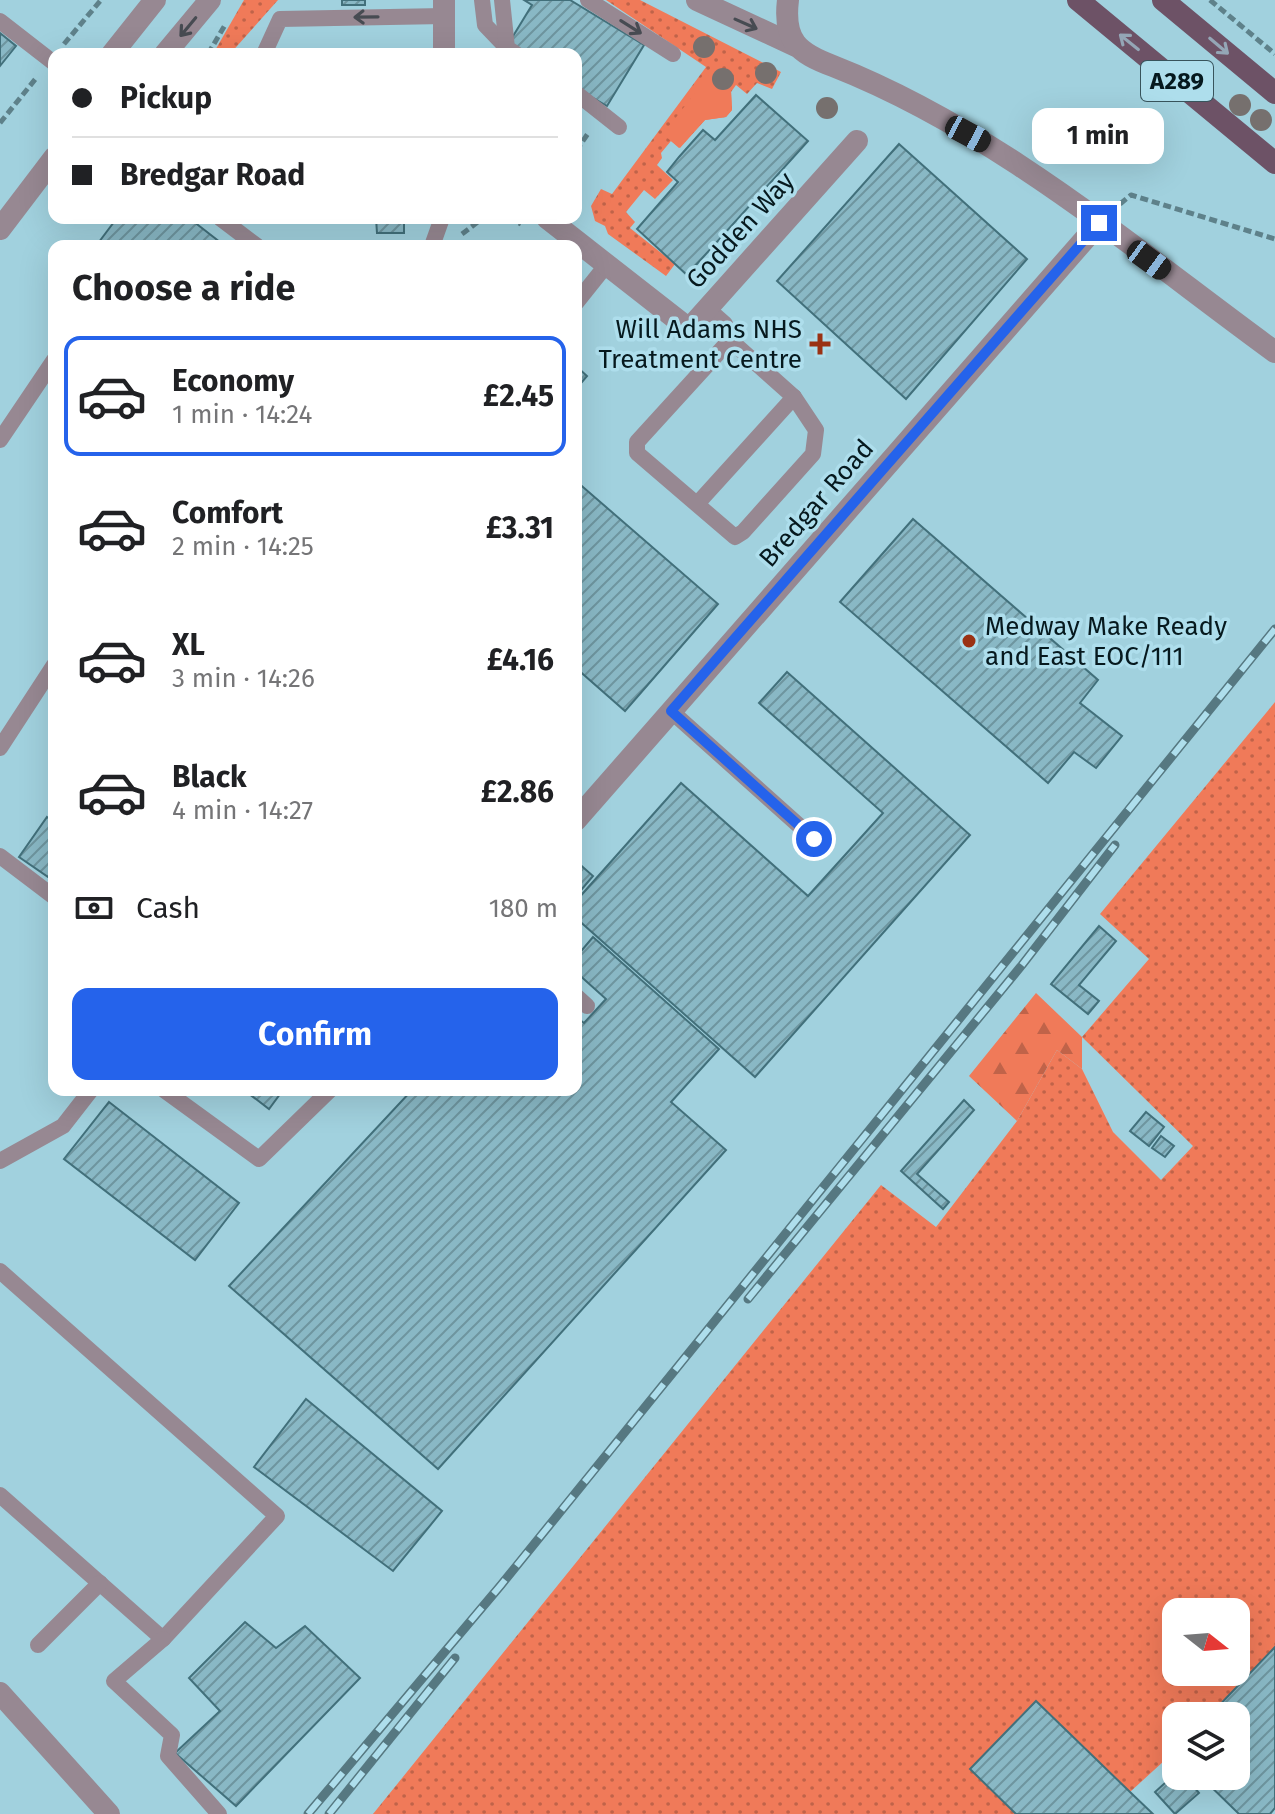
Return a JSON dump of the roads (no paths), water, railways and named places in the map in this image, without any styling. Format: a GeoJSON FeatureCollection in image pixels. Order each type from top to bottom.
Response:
{"type":"FeatureCollection","features":[{"type":"Feature","properties":{"kind":"main road","name":"A289"},"geometry":{"type":"LineString","coordinates":[[1078,0],[1275,163]]}},
{"type":"Feature","properties":{"kind":"main road","name":"A289"},"geometry":{"type":"LineString","coordinates":[[1163,0],[1275,93]]}},
{"type":"Feature","properties":{"kind":"street"},"geometry":{"type":"LineString","coordinates":[[117,48],[155,0]]}},
{"type":"Feature","properties":{"kind":"street"},"geometry":{"type":"LineString","coordinates":[[170,48],[210,0]]}},
{"type":"Feature","properties":{"kind":"street"},"geometry":{"type":"LineString","coordinates":[[788,0],[786,17],[796,46]]}},
{"type":"Feature","properties":{"kind":"street"},"geometry":{"type":"LineString","coordinates":[[706,1],[796,46],[804,55],[871,83],[990,146],[1275,352]]}},
{"type":"Feature","properties":{"kind":"street"},"geometry":{"type":"LineString","coordinates":[[444,8],[444,48]]}},
{"type":"Feature","properties":{"kind":"street","name":"Godden Way"},"geometry":{"type":"LineString","coordinates":[[582,244],[689,329],[857,141]]}},
{"type":"Feature","properties":{"kind":"street"},"geometry":{"type":"LineString","coordinates":[[0,229],[48,166]]}},
{"type":"Feature","properties":{"kind":"street","name":"Bredgar Road"},"geometry":{"type":"LineString","coordinates":[[582,813],[1099,223]]}},
{"type":"Feature","properties":{"kind":"street","name":"Godden Way"},"geometry":{"type":"LineString","coordinates":[[555,224],[577,240]]}},
{"type":"Feature","properties":{"kind":"street"},"geometry":{"type":"LineString","coordinates":[[0,1693],[109,1814]]}},
{"type":"Feature","properties":{"kind":"lane"},"geometry":{"type":"LineString","coordinates":[[482,0],[485,25],[508,48]]}},
{"type":"Feature","properties":{"kind":"lane"},"geometry":{"type":"LineString","coordinates":[[502,0],[510,48]]}},
{"type":"Feature","properties":{"kind":"lane"},"geometry":{"type":"LineString","coordinates":[[588,0],[673,54]]}},
{"type":"Feature","properties":{"kind":"lane"},"geometry":{"type":"LineString","coordinates":[[267,48],[280,19],[444,8]]}},
{"type":"Feature","properties":{"kind":"lane"},"geometry":{"type":"LineString","coordinates":[[0,21],[48,55]]}},
{"type":"Feature","properties":{"kind":"lane"},"geometry":{"type":"LineString","coordinates":[[582,98],[619,127]]}},
{"type":"Feature","properties":{"kind":"lane"},"geometry":{"type":"LineString","coordinates":[[228,224],[249,240]]}},
{"type":"Feature","properties":{"kind":"lane"},"geometry":{"type":"LineString","coordinates":[[582,296],[608,263]]}},
{"type":"Feature","properties":{"kind":"lane"},"geometry":{"type":"LineString","coordinates":[[708,309],[725,324],[730,340],[794,397],[816,430],[813,454],[743,532],[735,537],[637,453],[637,442],[730,340]]}},
{"type":"Feature","properties":{"kind":"lane"},"geometry":{"type":"LineString","coordinates":[[0,440],[48,369]]}},
{"type":"Feature","properties":{"kind":"lane"},"geometry":{"type":"LineString","coordinates":[[697,504],[794,397]]}},
{"type":"Feature","properties":{"kind":"lane"},"geometry":{"type":"LineString","coordinates":[[0,748],[48,674]]}},
{"type":"Feature","properties":{"kind":"lane"},"geometry":{"type":"LineString","coordinates":[[671,711],[814,839]]}},
{"type":"Feature","properties":{"kind":"lane"},"geometry":{"type":"LineString","coordinates":[[0,856],[48,892]]}},
{"type":"Feature","properties":{"kind":"lane"},"geometry":{"type":"LineString","coordinates":[[0,1161],[63,1126],[86,1096]]}},
{"type":"Feature","properties":{"kind":"lane"},"geometry":{"type":"LineString","coordinates":[[172,1096],[259,1159],[324,1096]]}},
{"type":"Feature","properties":{"kind":"lane"},"geometry":{"type":"LineString","coordinates":[[0,1271],[277,1516],[163,1639],[114,1681],[172,1735],[168,1756],[219,1814]]}},
{"type":"Feature","properties":{"kind":"lane"},"geometry":{"type":"LineString","coordinates":[[0,1495],[163,1639]]}},
{"type":"Feature","properties":{"kind":"lane"},"geometry":{"type":"LineString","coordinates":[[38,1645],[100,1583]]}},
{"type":"Feature","properties":{"kind":"railway"},"geometry":{"type":"LineString","coordinates":[[308,1814],[501,1585],[1275,629]]}},
{"type":"Feature","properties":{"kind":"railway"},"geometry":{"type":"LineString","coordinates":[[748,1299],[1022,965],[1115,845]]}},
{"type":"Feature","properties":{"kind":"railway"},"geometry":{"type":"LineString","coordinates":[[329,1814],[455,1658]]}},
{"type":"Feature","properties":{"kind":"place","name":"Will Adams NHS Treatment Centre"},"geometry":{"type":"Point","coordinates":[820,344]}},
{"type":"Feature","properties":{"kind":"place","name":"Medway Make Ready and East EOC/111"},"geometry":{"type":"Point","coordinates":[969,641]}}]}
